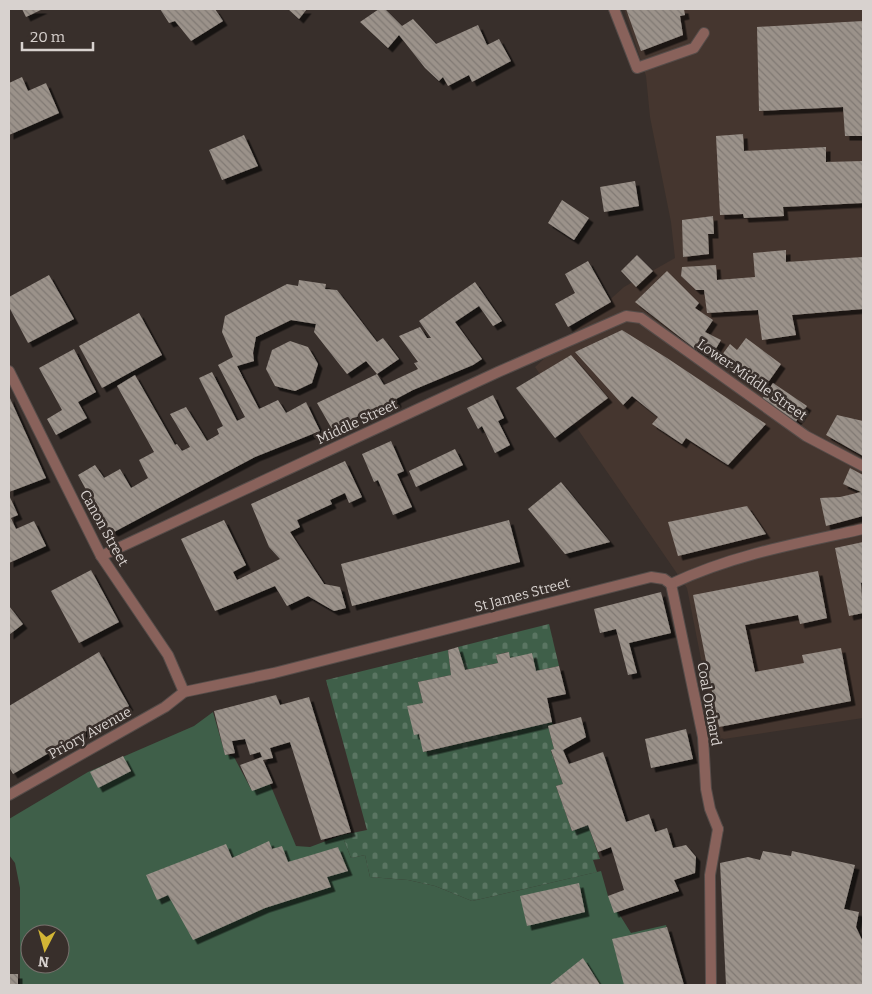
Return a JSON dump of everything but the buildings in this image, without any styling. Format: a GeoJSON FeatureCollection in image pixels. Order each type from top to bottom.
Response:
{"type":"FeatureCollection","features":[{"type":"Feature","properties":{"kind":"street"},"geometry":{"type":"LineString","coordinates":[[614,9],[637,68],[694,48],[704,33]]}},
{"type":"Feature","properties":{"kind":"street","name":"Lower Middle Street"},"geometry":{"type":"LineString","coordinates":[[626,316],[641,318],[806,436],[863,466]]}},
{"type":"Feature","properties":{"kind":"street","name":"Middle Street"},"geometry":{"type":"LineString","coordinates":[[101,556],[506,368],[626,316]]}},
{"type":"Feature","properties":{"kind":"street","name":"Canon Street"},"geometry":{"type":"LineString","coordinates":[[9,371],[101,556],[168,655],[184,692]]}},
{"type":"Feature","properties":{"kind":"street"},"geometry":{"type":"LineString","coordinates":[[671,584],[723,563],[863,529]]}},
{"type":"Feature","properties":{"kind":"street","name":"St James Street"},"geometry":{"type":"LineString","coordinates":[[184,692],[274,673],[651,577],[664,579],[671,584]]}},
{"type":"Feature","properties":{"kind":"street","name":"Coal Orchard"},"geometry":{"type":"LineString","coordinates":[[671,584],[703,737],[706,789],[710,809],[718,829],[710,875],[711,985]]}},
{"type":"Feature","properties":{"kind":"street","name":"Priory Avenue"},"geometry":{"type":"LineString","coordinates":[[9,795],[165,707],[184,692]]}},
{"type":"Feature","properties":{"kind":"shaded area"},"geometry":{"type":"Polygon","coordinates":[[[624,9],[863,9],[863,718],[717,740],[687,588],[535,367],[624,287],[675,258],[671,222],[650,117],[646,76],[624,9]]]}},
{"type":"Feature","properties":{"kind":"green space"},"geometry":{"type":"Polygon","coordinates":[[[549,624],[559,666],[536,671],[510,658],[508,652],[496,655],[498,663],[465,670],[458,647],[549,624]]]}},
{"type":"Feature","properties":{"kind":"green space"},"geometry":{"type":"Polygon","coordinates":[[[448,650],[451,675],[418,682],[423,703],[408,707],[424,752],[552,722],[553,725],[548,726],[554,749],[551,751],[563,784],[556,786],[572,831],[588,825],[600,859],[593,860],[597,872],[472,901],[435,886],[408,880],[370,877],[365,855],[351,858],[342,835],[367,830],[326,680],[448,650]]]}},
{"type":"Feature","properties":{"kind":"green space"},"geometry":{"type":"Polygon","coordinates":[[[213,712],[225,754],[234,757],[251,789],[270,784],[296,846],[310,847],[342,835],[351,858],[365,855],[370,877],[408,880],[435,886],[472,901],[601,871],[608,896],[631,933],[666,925],[682,985],[20,985],[20,974],[70,974],[70,924],[20,924],[20,888],[15,863],[9,855],[9,819],[88,772],[194,726],[213,712]]]}}]}
